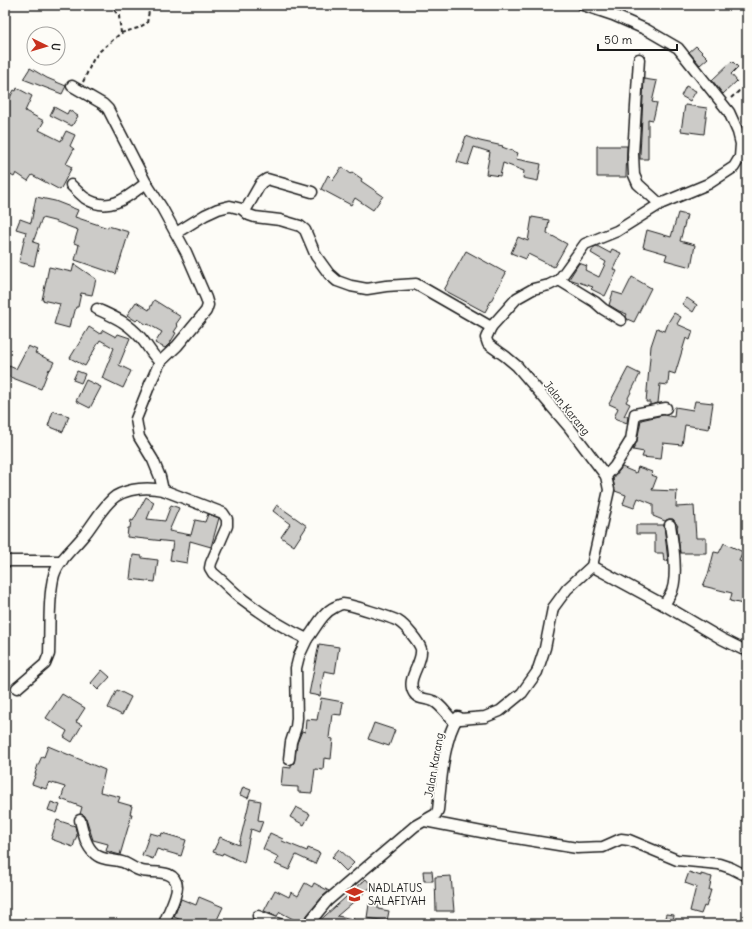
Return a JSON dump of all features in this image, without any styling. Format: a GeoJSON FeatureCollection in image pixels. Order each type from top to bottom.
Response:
{"type":"FeatureCollection","features":[{"type":"Feature","properties":{"kind":"street"},"geometry":{"type":"LineString","coordinates":[[176,233],[205,215],[218,209],[230,206],[242,209],[249,215],[256,217],[280,220],[300,226],[305,230],[316,256],[329,274],[337,281],[351,286],[367,289],[416,284],[491,327],[517,298],[533,289],[549,285],[559,280],[585,244],[617,231],[660,204],[708,184],[734,167],[740,157],[741,144],[738,132],[729,112],[678,48],[641,27],[613,15],[583,5]]}},
{"type":"Feature","properties":{"kind":"street"},"geometry":{"type":"LineString","coordinates":[[640,59],[632,154],[634,175],[638,184],[660,204]]}},
{"type":"Feature","properties":{"kind":"street"},"geometry":{"type":"LineString","coordinates":[[76,88],[103,104],[108,109],[146,183],[189,258],[208,305],[206,311],[182,340],[160,362],[136,419],[139,438],[153,460],[160,477],[163,490]]}},
{"type":"Feature","properties":{"kind":"street"},"geometry":{"type":"LineString","coordinates":[[246,211],[261,183],[267,179],[312,192]]}},
{"type":"Feature","properties":{"kind":"street"},"geometry":{"type":"LineString","coordinates":[[71,185],[86,198],[101,204],[110,204],[127,198],[146,183]]}},
{"type":"Feature","properties":{"kind":"street"},"geometry":{"type":"LineString","coordinates":[[559,280],[621,320]]}},
{"type":"Feature","properties":{"kind":"street"},"geometry":{"type":"LineString","coordinates":[[97,309],[123,321],[142,339],[152,354],[160,362]]}},
{"type":"Feature","properties":{"kind":"street","name":"Jalan Karang"},"geometry":{"type":"LineString","coordinates":[[491,327],[486,338],[488,344],[517,366],[568,427],[606,476]]}},
{"type":"Feature","properties":{"kind":"street"},"geometry":{"type":"LineString","coordinates":[[666,408],[635,414],[631,440],[615,466],[606,476],[609,490],[592,566],[742,649]]}},
{"type":"Feature","properties":{"kind":"street"},"geometry":{"type":"LineString","coordinates":[[17,688],[45,664],[48,659],[53,582],[57,567],[115,497],[138,489],[153,488],[163,490],[223,513],[227,519],[227,526],[211,563],[210,568],[213,573],[239,596],[269,619],[307,639]]}},
{"type":"Feature","properties":{"kind":"street"},"geometry":{"type":"LineString","coordinates":[[664,605],[672,591],[674,577],[673,542],[670,525]]}},
{"type":"Feature","properties":{"kind":"street"},"geometry":{"type":"LineString","coordinates":[[5,561],[62,561]]}},
{"type":"Feature","properties":{"kind":"street","name":"Jalan Karang"},"geometry":{"type":"LineString","coordinates":[[308,924],[327,900],[415,826],[436,814],[438,810],[442,775],[451,731],[458,717],[461,719],[491,716],[500,711],[522,693],[537,672],[545,648],[552,608],[567,589],[592,566]]}},
{"type":"Feature","properties":{"kind":"street"},"geometry":{"type":"LineString","coordinates":[[289,759],[291,742],[296,727],[297,718],[296,668],[299,656],[307,639],[326,613],[343,604],[359,607],[398,620],[406,627],[420,647],[420,656],[413,676],[413,692],[419,698],[432,700],[438,703],[455,722]]}},
{"type":"Feature","properties":{"kind":"street"},"geometry":{"type":"LineString","coordinates":[[80,820],[88,846],[95,855],[124,863],[140,871],[165,873],[172,876],[177,886],[176,892],[164,924]]}},
{"type":"Feature","properties":{"kind":"street"},"geometry":{"type":"LineString","coordinates":[[425,821],[577,848],[603,847],[621,839],[630,840],[677,860],[719,864],[747,876]]}},
{"type":"Feature","properties":{"kind":"street"},"geometry":{"type":"LineString","coordinates":[[258,916],[279,924]]}},
{"type":"Feature","properties":{"kind":"path"},"geometry":{"type":"LineString","coordinates":[[110,5],[119,16],[121,33]]}},
{"type":"Feature","properties":{"kind":"path"},"geometry":{"type":"LineString","coordinates":[[76,88],[100,51],[121,33],[138,28],[147,23],[150,5]]}},
{"type":"Feature","properties":{"kind":"path"},"geometry":{"type":"LineString","coordinates":[[723,103],[739,91],[747,89]]}},
{"type":"Feature","properties":{"kind":"building"},"geometry":{"type":"Polygon","coordinates":[[[696,46],[708,58],[700,65],[689,52],[696,46]]]}},
{"type":"Feature","properties":{"kind":"building"},"geometry":{"type":"Polygon","coordinates":[[[732,61],[738,67],[731,74],[737,81],[723,94],[712,80],[732,61]]]}},
{"type":"Feature","properties":{"kind":"building"},"geometry":{"type":"Polygon","coordinates":[[[30,68],[47,78],[66,86],[62,94],[23,79],[30,68]]]}},
{"type":"Feature","properties":{"kind":"building"},"geometry":{"type":"Polygon","coordinates":[[[644,79],[657,81],[652,102],[657,103],[653,120],[648,119],[648,159],[640,159],[640,154],[644,79]]]}},
{"type":"Feature","properties":{"kind":"building"},"geometry":{"type":"Polygon","coordinates":[[[686,86],[696,91],[690,101],[681,96],[686,86]]]}},
{"type":"Feature","properties":{"kind":"building"},"geometry":{"type":"Polygon","coordinates":[[[17,88],[32,96],[25,111],[44,121],[39,130],[61,141],[66,131],[75,135],[70,146],[74,149],[66,164],[72,167],[60,190],[32,175],[28,181],[16,173],[14,177],[5,172],[5,107],[14,90],[16,91],[17,88]]]}},
{"type":"Feature","properties":{"kind":"building"},"geometry":{"type":"Polygon","coordinates":[[[685,105],[707,108],[704,134],[681,131],[685,105]]]}},
{"type":"Feature","properties":{"kind":"building"},"geometry":{"type":"Polygon","coordinates":[[[54,107],[67,114],[69,110],[78,116],[72,126],[50,115],[54,107]]]}},
{"type":"Feature","properties":{"kind":"building"},"geometry":{"type":"Polygon","coordinates":[[[466,136],[503,146],[502,147],[518,153],[516,159],[541,164],[538,181],[523,178],[524,171],[503,163],[500,176],[486,174],[490,152],[474,147],[468,165],[457,162],[466,136]]]}},
{"type":"Feature","properties":{"kind":"building"},"geometry":{"type":"Polygon","coordinates":[[[597,146],[627,146],[626,177],[597,177],[597,146]]]}},
{"type":"Feature","properties":{"kind":"building"},"geometry":{"type":"Polygon","coordinates":[[[342,167],[351,174],[352,172],[362,179],[361,181],[383,196],[373,210],[355,198],[351,205],[321,189],[328,175],[333,180],[342,167]]]}},
{"type":"Feature","properties":{"kind":"building"},"geometry":{"type":"Polygon","coordinates":[[[36,197],[55,201],[78,210],[75,217],[108,228],[108,226],[129,232],[116,274],[75,260],[79,245],[74,243],[78,230],[42,218],[33,242],[39,244],[34,266],[19,262],[26,232],[16,229],[20,219],[31,223],[36,197]]]}},
{"type":"Feature","properties":{"kind":"building"},"geometry":{"type":"Polygon","coordinates":[[[678,213],[687,215],[680,241],[695,245],[691,267],[665,260],[667,254],[643,247],[647,230],[671,237],[678,213]]]}},
{"type":"Feature","properties":{"kind":"building"},"geometry":{"type":"Polygon","coordinates":[[[532,217],[549,220],[547,233],[567,244],[554,267],[528,254],[526,259],[511,253],[518,237],[528,241],[532,217]]]}},
{"type":"Feature","properties":{"kind":"building"},"geometry":{"type":"Polygon","coordinates":[[[597,246],[610,253],[612,249],[621,253],[613,269],[617,271],[605,296],[591,289],[593,287],[569,279],[579,263],[587,266],[585,270],[599,277],[606,262],[591,253],[594,247],[597,246]]]}},
{"type":"Feature","properties":{"kind":"building"},"geometry":{"type":"Polygon","coordinates":[[[466,251],[506,273],[485,312],[444,290],[466,251]]]}},
{"type":"Feature","properties":{"kind":"building"},"geometry":{"type":"Polygon","coordinates":[[[74,264],[96,279],[92,295],[81,293],[78,307],[76,307],[73,318],[71,318],[69,328],[54,324],[60,304],[42,300],[49,267],[72,272],[74,264]]]}},
{"type":"Feature","properties":{"kind":"building"},"geometry":{"type":"Polygon","coordinates":[[[632,277],[651,288],[634,322],[627,319],[627,314],[609,305],[613,292],[623,295],[632,277]]]}},
{"type":"Feature","properties":{"kind":"building"},"geometry":{"type":"Polygon","coordinates":[[[687,298],[697,305],[693,312],[682,304],[687,298]]]}},
{"type":"Feature","properties":{"kind":"building"},"geometry":{"type":"Polygon","coordinates":[[[154,300],[181,317],[176,324],[178,326],[174,332],[176,333],[165,348],[155,343],[162,332],[138,319],[136,321],[127,315],[136,302],[149,310],[154,300]]]}},
{"type":"Feature","properties":{"kind":"building"},"geometry":{"type":"Polygon","coordinates":[[[674,313],[681,317],[677,324],[693,331],[690,340],[686,338],[675,374],[669,372],[668,385],[660,384],[658,403],[650,405],[650,402],[646,402],[651,346],[657,328],[665,331],[674,313]]]}},
{"type":"Feature","properties":{"kind":"building"},"geometry":{"type":"Polygon","coordinates":[[[89,327],[100,334],[103,330],[116,337],[118,334],[130,338],[119,365],[131,371],[123,388],[102,378],[114,348],[100,340],[85,366],[70,358],[89,327]]]}},
{"type":"Feature","properties":{"kind":"building"},"geometry":{"type":"Polygon","coordinates":[[[28,346],[37,350],[35,353],[54,362],[50,370],[49,369],[41,389],[5,375],[9,366],[16,369],[28,346]]]}},
{"type":"Feature","properties":{"kind":"building"},"geometry":{"type":"Polygon","coordinates":[[[628,368],[640,374],[626,402],[630,404],[624,416],[628,416],[627,423],[614,418],[618,408],[609,404],[628,368]]]}},
{"type":"Feature","properties":{"kind":"building"},"geometry":{"type":"Polygon","coordinates":[[[77,371],[85,374],[81,383],[73,380],[77,371]]]}},
{"type":"Feature","properties":{"kind":"building"},"geometry":{"type":"Polygon","coordinates":[[[86,380],[101,387],[90,408],[76,401],[86,380]]]}},
{"type":"Feature","properties":{"kind":"building"},"geometry":{"type":"Polygon","coordinates":[[[695,401],[713,403],[709,429],[685,425],[682,445],[663,443],[661,459],[642,457],[644,452],[633,450],[637,441],[641,420],[663,415],[674,417],[675,407],[693,410],[695,401]]]}},
{"type":"Feature","properties":{"kind":"building"},"geometry":{"type":"Polygon","coordinates":[[[53,411],[69,416],[63,432],[48,426],[53,411]]]}},
{"type":"Feature","properties":{"kind":"building"},"geometry":{"type":"Polygon","coordinates":[[[622,467],[636,473],[638,467],[652,472],[651,475],[657,477],[652,490],[677,491],[676,507],[694,506],[696,538],[706,538],[706,553],[680,553],[678,526],[673,519],[665,521],[653,516],[653,504],[638,498],[634,508],[623,504],[626,495],[615,491],[613,479],[622,467]]]}},
{"type":"Feature","properties":{"kind":"building"},"geometry":{"type":"Polygon","coordinates":[[[146,497],[154,502],[147,519],[165,521],[171,505],[179,508],[169,531],[191,535],[195,520],[205,522],[208,514],[219,518],[211,547],[190,541],[187,563],[170,560],[173,542],[127,537],[131,520],[133,521],[146,497]]]}},
{"type":"Feature","properties":{"kind":"building"},"geometry":{"type":"Polygon","coordinates":[[[277,505],[307,526],[294,546],[281,537],[290,524],[273,511],[277,505]]]}},
{"type":"Feature","properties":{"kind":"building"},"geometry":{"type":"Polygon","coordinates":[[[636,525],[664,525],[668,561],[664,561],[663,553],[655,553],[655,534],[636,534],[636,525]]]}},
{"type":"Feature","properties":{"kind":"building"},"geometry":{"type":"Polygon","coordinates":[[[724,543],[743,552],[739,561],[747,563],[747,605],[730,601],[732,593],[703,586],[709,572],[714,552],[719,553],[724,543]]]}},
{"type":"Feature","properties":{"kind":"building"},"geometry":{"type":"Polygon","coordinates":[[[133,555],[158,560],[155,582],[130,579],[133,555]]]}},
{"type":"Feature","properties":{"kind":"building"},"geometry":{"type":"Polygon","coordinates":[[[319,644],[339,647],[335,673],[324,671],[320,696],[309,694],[319,644]]]}},
{"type":"Feature","properties":{"kind":"building"},"geometry":{"type":"Polygon","coordinates":[[[102,670],[110,677],[98,690],[91,683],[102,670]]]}},
{"type":"Feature","properties":{"kind":"building"},"geometry":{"type":"Polygon","coordinates":[[[117,690],[131,697],[122,715],[108,708],[117,690]]]}},
{"type":"Feature","properties":{"kind":"building"},"geometry":{"type":"Polygon","coordinates":[[[62,694],[85,708],[76,722],[82,725],[72,742],[64,737],[67,731],[46,718],[62,694]]]}},
{"type":"Feature","properties":{"kind":"building"},"geometry":{"type":"Polygon","coordinates":[[[321,698],[343,702],[341,715],[332,714],[329,738],[333,739],[331,759],[324,758],[323,770],[315,769],[312,793],[298,792],[298,787],[281,786],[283,767],[291,768],[291,765],[294,763],[297,743],[302,731],[305,732],[306,719],[317,720],[321,698]]]}},
{"type":"Feature","properties":{"kind":"building"},"geometry":{"type":"Polygon","coordinates":[[[374,723],[395,730],[389,746],[368,739],[374,723]]]}},
{"type":"Feature","properties":{"kind":"building"},"geometry":{"type":"Polygon","coordinates":[[[48,746],[105,770],[100,792],[120,797],[118,802],[132,806],[130,814],[132,814],[120,855],[106,851],[108,844],[93,840],[86,818],[84,815],[80,814],[82,807],[61,799],[65,787],[49,782],[46,789],[32,784],[38,765],[42,756],[44,757],[48,746]]]}},
{"type":"Feature","properties":{"kind":"building"},"geometry":{"type":"Polygon","coordinates":[[[243,787],[251,790],[248,798],[240,795],[243,787]]]}},
{"type":"Feature","properties":{"kind":"building"},"geometry":{"type":"Polygon","coordinates":[[[250,799],[261,801],[258,820],[263,821],[259,832],[251,829],[244,863],[223,853],[222,855],[213,852],[220,837],[239,845],[250,799]]]}},
{"type":"Feature","properties":{"kind":"building"},"geometry":{"type":"Polygon","coordinates":[[[51,802],[60,805],[57,813],[48,810],[51,802]]]}},
{"type":"Feature","properties":{"kind":"building"},"geometry":{"type":"Polygon","coordinates":[[[296,807],[310,814],[304,825],[290,817],[296,807]]]}},
{"type":"Feature","properties":{"kind":"building"},"geometry":{"type":"Polygon","coordinates":[[[57,820],[75,826],[77,835],[73,847],[51,839],[57,820]]]}},
{"type":"Feature","properties":{"kind":"building"},"geometry":{"type":"Polygon","coordinates":[[[150,833],[161,836],[162,833],[186,840],[181,856],[157,849],[153,859],[142,855],[150,833]]]}},
{"type":"Feature","properties":{"kind":"building"},"geometry":{"type":"Polygon","coordinates":[[[270,833],[283,839],[282,841],[307,851],[308,848],[320,853],[315,864],[296,855],[289,870],[275,864],[279,857],[263,849],[270,833]]]}},
{"type":"Feature","properties":{"kind":"building"},"geometry":{"type":"Polygon","coordinates":[[[339,849],[354,863],[346,871],[332,857],[339,849]]]}},
{"type":"Feature","properties":{"kind":"building"},"geometry":{"type":"Polygon","coordinates":[[[423,871],[432,871],[433,881],[424,881],[423,871]]]}},
{"type":"Feature","properties":{"kind":"building"},"geometry":{"type":"Polygon","coordinates":[[[689,872],[701,876],[701,874],[712,877],[709,890],[711,890],[706,907],[704,906],[701,914],[690,911],[696,887],[685,883],[689,872]]]}},
{"type":"Feature","properties":{"kind":"building"},"geometry":{"type":"Polygon","coordinates":[[[451,876],[454,911],[436,911],[435,877],[451,876]]]}},
{"type":"Feature","properties":{"kind":"building"},"geometry":{"type":"Polygon","coordinates":[[[366,879],[372,886],[337,916],[354,919],[354,924],[316,924],[366,879]]]}},
{"type":"Feature","properties":{"kind":"building"},"geometry":{"type":"Polygon","coordinates":[[[305,883],[312,887],[314,883],[329,891],[322,897],[303,920],[302,924],[280,912],[277,916],[264,911],[275,890],[289,897],[291,892],[298,896],[305,883]]]}},
{"type":"Feature","properties":{"kind":"building"},"geometry":{"type":"Polygon","coordinates":[[[199,897],[223,907],[215,924],[190,924],[174,917],[181,899],[196,905],[199,897]]]}},
{"type":"Feature","properties":{"kind":"building"},"geometry":{"type":"Polygon","coordinates":[[[369,904],[378,905],[378,909],[389,911],[387,921],[367,918],[369,904]]]}},
{"type":"Feature","properties":{"kind":"building"},"geometry":{"type":"Polygon","coordinates":[[[666,914],[674,915],[673,924],[664,922],[666,914]]]}},
{"type":"Feature","properties":{"kind":"place","name":"NADLATUS SALAFIYAH"},"geometry":{"type":"Point","coordinates":[355,894]}}]}
